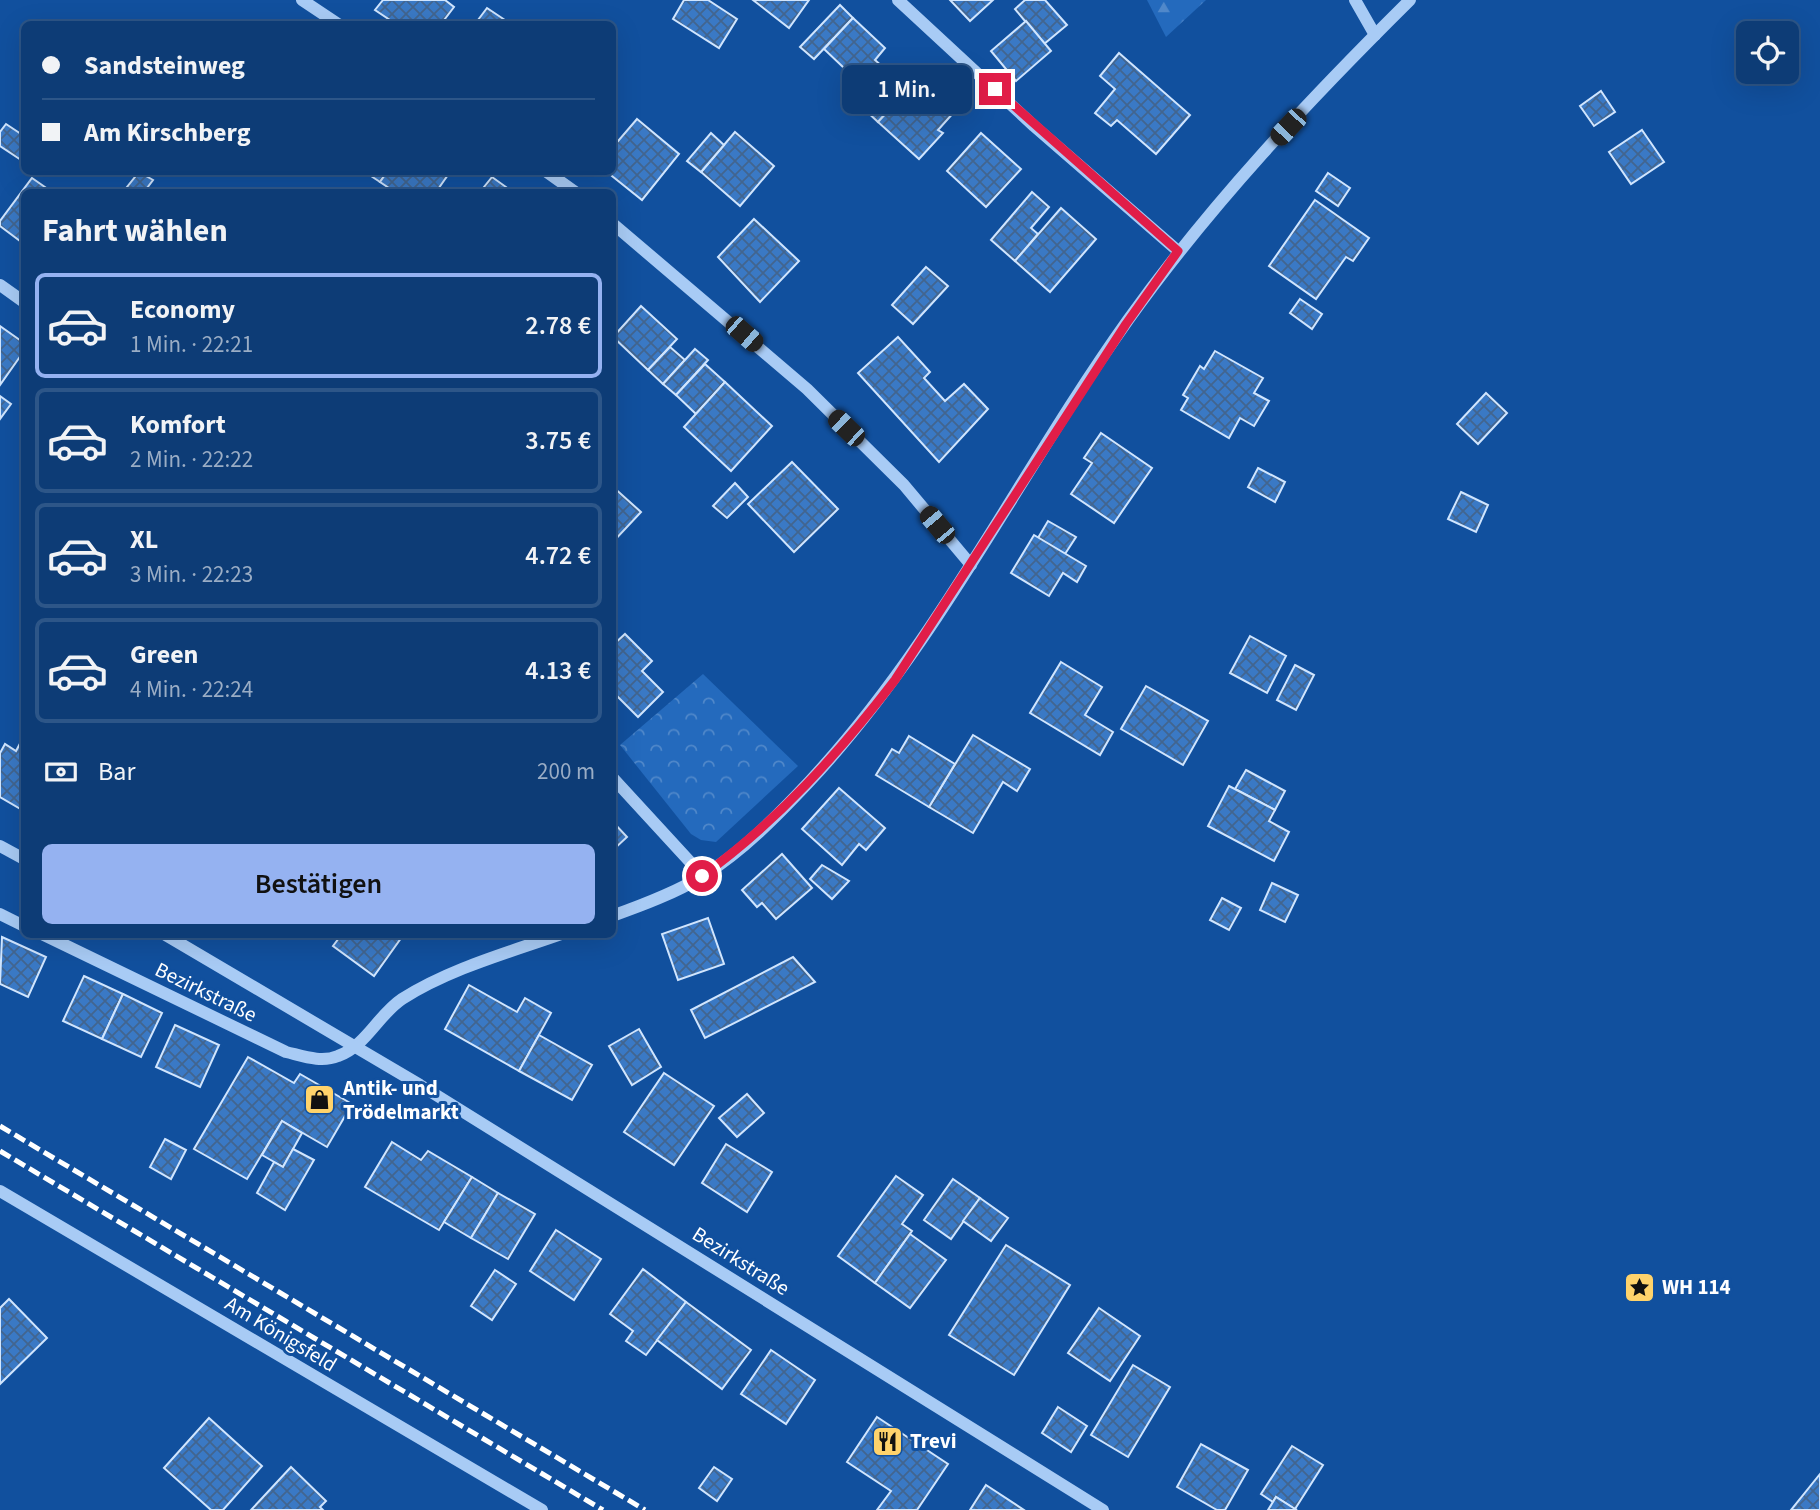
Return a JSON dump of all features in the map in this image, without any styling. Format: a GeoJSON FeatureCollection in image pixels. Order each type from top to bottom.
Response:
{"type":"FeatureCollection","features":[{"type":"Feature","properties":{"kind":"street"},"geometry":{"type":"LineString","coordinates":[[302,0],[334,21]]}},
{"type":"Feature","properties":{"kind":"street"},"geometry":{"type":"LineString","coordinates":[[898,0],[1034,126],[1178,251]]}},
{"type":"Feature","properties":{"kind":"street"},"geometry":{"type":"LineString","coordinates":[[1355,0],[1375,35]]}},
{"type":"Feature","properties":{"kind":"street"},"geometry":{"type":"LineString","coordinates":[[616,915],[653,901],[702,876],[743,847],[855,733],[908,662],[1126,324],[1178,251],[1253,164],[1410,0]]}},
{"type":"Feature","properties":{"kind":"street"},"geometry":{"type":"LineString","coordinates":[[551,175],[571,189]]}},
{"type":"Feature","properties":{"kind":"street"},"geometry":{"type":"LineString","coordinates":[[616,226],[807,389],[904,485],[971,565]]}},
{"type":"Feature","properties":{"kind":"street"},"geometry":{"type":"LineString","coordinates":[[0,285],[21,300]]}},
{"type":"Feature","properties":{"kind":"street"},"geometry":{"type":"LineString","coordinates":[[616,781],[702,876]]}},
{"type":"Feature","properties":{"kind":"street"},"geometry":{"type":"LineString","coordinates":[[0,846],[21,857]]}},
{"type":"Feature","properties":{"kind":"street"},"geometry":{"type":"LineString","coordinates":[[0,914],[21,924]]}},
{"type":"Feature","properties":{"kind":"street","name":"Bezirkstraße"},"geometry":{"type":"LineString","coordinates":[[50,938],[286,1052],[319,1060],[338,1057],[356,1046]]}},
{"type":"Feature","properties":{"kind":"street","name":"Bezirkstraße"},"geometry":{"type":"LineString","coordinates":[[171,938],[356,1046],[1104,1510]]}},
{"type":"Feature","properties":{"kind":"street"},"geometry":{"type":"LineString","coordinates":[[356,1046],[390,1007],[422,986],[550,938]]}},
{"type":"Feature","properties":{"kind":"street","name":"Am Königsfeld"},"geometry":{"type":"LineString","coordinates":[[0,1191],[542,1510]]}},
{"type":"Feature","properties":{"kind":"green space"},"geometry":{"type":"Polygon","coordinates":[[[1147,0],[1206,0],[1166,37],[1147,0]]]}},
{"type":"Feature","properties":{"kind":"green space"},"geometry":{"type":"Polygon","coordinates":[[[703,674],[798,766],[716,842],[701,840],[691,834],[620,745],[703,674]]]}},
{"type":"Feature","properties":{"kind":"building"},"geometry":{"type":"Polygon","coordinates":[[[383,0],[445,0],[454,7],[443,21],[392,21],[375,10],[383,0]]]}},
{"type":"Feature","properties":{"kind":"building"},"geometry":{"type":"Polygon","coordinates":[[[684,0],[708,0],[737,19],[719,48],[673,19],[684,0]]]}},
{"type":"Feature","properties":{"kind":"building"},"geometry":{"type":"Polygon","coordinates":[[[753,0],[809,0],[789,28],[753,0]]]}},
{"type":"Feature","properties":{"kind":"building"},"geometry":{"type":"Polygon","coordinates":[[[950,0],[993,0],[970,21],[950,0]]]}},
{"type":"Feature","properties":{"kind":"building"},"geometry":{"type":"Polygon","coordinates":[[[1025,0],[1045,0],[1067,25],[1044,44],[1015,9],[1025,0]]]}},
{"type":"Feature","properties":{"kind":"building"},"geometry":{"type":"Polygon","coordinates":[[[840,5],[853,18],[814,59],[800,47],[840,5]]]}},
{"type":"Feature","properties":{"kind":"building"},"geometry":{"type":"Polygon","coordinates":[[[487,8],[506,21],[477,21],[487,8]]]}},
{"type":"Feature","properties":{"kind":"building"},"geometry":{"type":"Polygon","coordinates":[[[853,18],[885,48],[875,60],[883,67],[864,87],[824,49],[853,18]]]}},
{"type":"Feature","properties":{"kind":"building"},"geometry":{"type":"Polygon","coordinates":[[[1026,21],[1051,51],[1016,81],[991,51],[1026,21]]]}},
{"type":"Feature","properties":{"kind":"building"},"geometry":{"type":"Polygon","coordinates":[[[1119,53],[1190,115],[1156,154],[1117,120],[1111,126],[1095,113],[1115,89],[1100,76],[1119,53]]]}},
{"type":"Feature","properties":{"kind":"building"},"geometry":{"type":"Polygon","coordinates":[[[894,76],[908,89],[878,122],[864,109],[894,76]]]}},
{"type":"Feature","properties":{"kind":"building"},"geometry":{"type":"Polygon","coordinates":[[[919,77],[955,111],[938,130],[943,133],[919,159],[878,122],[919,77]]]}},
{"type":"Feature","properties":{"kind":"building"},"geometry":{"type":"Polygon","coordinates":[[[1601,91],[1615,112],[1594,126],[1580,106],[1601,91]]]}},
{"type":"Feature","properties":{"kind":"building"},"geometry":{"type":"Polygon","coordinates":[[[637,119],[679,154],[642,200],[611,175],[616,175],[616,143],[637,119]]]}},
{"type":"Feature","properties":{"kind":"building"},"geometry":{"type":"Polygon","coordinates":[[[6,124],[21,134],[21,160],[0,146],[0,132],[6,124]]]}},
{"type":"Feature","properties":{"kind":"building"},"geometry":{"type":"Polygon","coordinates":[[[1642,130],[1664,162],[1631,184],[1609,152],[1642,130]]]}},
{"type":"Feature","properties":{"kind":"building"},"geometry":{"type":"Polygon","coordinates":[[[735,132],[774,166],[740,206],[701,172],[735,132]]]}},
{"type":"Feature","properties":{"kind":"building"},"geometry":{"type":"Polygon","coordinates":[[[711,133],[724,145],[701,172],[687,161],[711,133]]]}},
{"type":"Feature","properties":{"kind":"building"},"geometry":{"type":"Polygon","coordinates":[[[981,133],[1021,169],[986,207],[947,171],[981,133]]]}},
{"type":"Feature","properties":{"kind":"building"},"geometry":{"type":"Polygon","coordinates":[[[1328,173],[1350,188],[1338,206],[1316,191],[1328,173]]]}},
{"type":"Feature","properties":{"kind":"building"},"geometry":{"type":"Polygon","coordinates":[[[137,175],[144,175],[153,180],[146,189],[125,189],[137,175]]]}},
{"type":"Feature","properties":{"kind":"building"},"geometry":{"type":"Polygon","coordinates":[[[370,175],[385,175],[380,182],[370,175]]]}},
{"type":"Feature","properties":{"kind":"building"},"geometry":{"type":"Polygon","coordinates":[[[385,175],[448,175],[438,189],[390,189],[380,182],[385,175]]]}},
{"type":"Feature","properties":{"kind":"building"},"geometry":{"type":"Polygon","coordinates":[[[492,177],[509,189],[482,189],[492,177]]]}},
{"type":"Feature","properties":{"kind":"building"},"geometry":{"type":"Polygon","coordinates":[[[32,178],[48,189],[24,189],[32,178]]]}},
{"type":"Feature","properties":{"kind":"building"},"geometry":{"type":"Polygon","coordinates":[[[1032,192],[1049,207],[1031,228],[1038,234],[1015,261],[991,240],[1032,192]]]}},
{"type":"Feature","properties":{"kind":"building"},"geometry":{"type":"Polygon","coordinates":[[[21,193],[21,242],[0,226],[0,221],[21,193]]]}},
{"type":"Feature","properties":{"kind":"building"},"geometry":{"type":"Polygon","coordinates":[[[1315,200],[1369,238],[1353,261],[1346,257],[1316,299],[1269,266],[1315,200]]]}},
{"type":"Feature","properties":{"kind":"building"},"geometry":{"type":"Polygon","coordinates":[[[1061,208],[1096,239],[1050,292],[1015,261],[1061,208]]]}},
{"type":"Feature","properties":{"kind":"building"},"geometry":{"type":"Polygon","coordinates":[[[754,219],[799,261],[760,302],[718,257],[754,219]]]}},
{"type":"Feature","properties":{"kind":"building"},"geometry":{"type":"Polygon","coordinates":[[[926,267],[948,286],[913,324],[892,305],[926,267]]]}},
{"type":"Feature","properties":{"kind":"building"},"geometry":{"type":"Polygon","coordinates":[[[1300,299],[1322,314],[1312,329],[1290,313],[1300,299]]]}},
{"type":"Feature","properties":{"kind":"building"},"geometry":{"type":"Polygon","coordinates":[[[641,306],[677,339],[648,370],[616,340],[616,334],[641,306]]]}},
{"type":"Feature","properties":{"kind":"building"},"geometry":{"type":"Polygon","coordinates":[[[0,326],[21,341],[21,355],[0,385],[0,326]]]}},
{"type":"Feature","properties":{"kind":"building"},"geometry":{"type":"Polygon","coordinates":[[[898,337],[930,372],[924,378],[945,401],[964,384],[988,409],[939,462],[858,373],[898,337]]]}},
{"type":"Feature","properties":{"kind":"building"},"geometry":{"type":"Polygon","coordinates":[[[670,347],[685,360],[663,384],[648,370],[670,347]]]}},
{"type":"Feature","properties":{"kind":"building"},"geometry":{"type":"Polygon","coordinates":[[[695,349],[708,360],[676,395],[663,384],[695,349]]]}},
{"type":"Feature","properties":{"kind":"building"},"geometry":{"type":"Polygon","coordinates":[[[1215,351],[1263,378],[1254,393],[1269,401],[1254,426],[1240,418],[1229,438],[1181,410],[1188,398],[1183,395],[1200,366],[1204,369],[1215,351]]]}},
{"type":"Feature","properties":{"kind":"building"},"geometry":{"type":"Polygon","coordinates":[[[705,364],[725,382],[696,414],[676,395],[705,364]]]}},
{"type":"Feature","properties":{"kind":"building"},"geometry":{"type":"Polygon","coordinates":[[[725,382],[772,426],[731,471],[684,427],[725,382]]]}},
{"type":"Feature","properties":{"kind":"building"},"geometry":{"type":"Polygon","coordinates":[[[1486,393],[1507,413],[1478,444],[1457,424],[1486,393]]]}},
{"type":"Feature","properties":{"kind":"building"},"geometry":{"type":"Polygon","coordinates":[[[0,396],[11,404],[0,419],[0,396]]]}},
{"type":"Feature","properties":{"kind":"building"},"geometry":{"type":"Polygon","coordinates":[[[1101,433],[1152,468],[1114,523],[1071,494],[1092,463],[1084,458],[1101,433]]]}},
{"type":"Feature","properties":{"kind":"building"},"geometry":{"type":"Polygon","coordinates":[[[792,462],[838,509],[794,552],[748,504],[792,462]]]}},
{"type":"Feature","properties":{"kind":"building"},"geometry":{"type":"Polygon","coordinates":[[[1258,468],[1285,482],[1275,502],[1248,487],[1258,468]]]}},
{"type":"Feature","properties":{"kind":"building"},"geometry":{"type":"Polygon","coordinates":[[[735,483],[748,497],[727,518],[713,506],[735,483]]]}},
{"type":"Feature","properties":{"kind":"building"},"geometry":{"type":"Polygon","coordinates":[[[616,490],[641,512],[616,539],[616,490]]]}},
{"type":"Feature","properties":{"kind":"building"},"geometry":{"type":"Polygon","coordinates":[[[1461,492],[1488,505],[1476,532],[1448,519],[1461,492]]]}},
{"type":"Feature","properties":{"kind":"building"},"geometry":{"type":"Polygon","coordinates":[[[1048,521],[1076,537],[1065,554],[1038,538],[1048,521]]]}},
{"type":"Feature","properties":{"kind":"building"},"geometry":{"type":"Polygon","coordinates":[[[1034,535],[1086,566],[1077,582],[1063,573],[1049,596],[1011,573],[1034,535]]]}},
{"type":"Feature","properties":{"kind":"building"},"geometry":{"type":"Polygon","coordinates":[[[625,634],[652,661],[642,671],[663,692],[638,717],[616,695],[616,642],[625,634]]]}},
{"type":"Feature","properties":{"kind":"building"},"geometry":{"type":"Polygon","coordinates":[[[1250,636],[1286,656],[1267,693],[1230,673],[1250,636]]]}},
{"type":"Feature","properties":{"kind":"building"},"geometry":{"type":"Polygon","coordinates":[[[1061,662],[1102,687],[1085,715],[1113,732],[1100,755],[1030,713],[1061,662]]]}},
{"type":"Feature","properties":{"kind":"building"},"geometry":{"type":"Polygon","coordinates":[[[1295,665],[1314,675],[1296,710],[1277,700],[1295,665]]]}},
{"type":"Feature","properties":{"kind":"building"},"geometry":{"type":"Polygon","coordinates":[[[1146,686],[1208,721],[1183,765],[1121,729],[1146,686]]]}},
{"type":"Feature","properties":{"kind":"building"},"geometry":{"type":"Polygon","coordinates":[[[973,735],[1030,769],[1017,791],[1003,782],[973,833],[929,807],[973,735]]]}},
{"type":"Feature","properties":{"kind":"building"},"geometry":{"type":"Polygon","coordinates":[[[909,736],[955,764],[929,807],[876,775],[892,749],[899,753],[909,736]]]}},
{"type":"Feature","properties":{"kind":"building"},"geometry":{"type":"Polygon","coordinates":[[[21,742],[21,809],[0,797],[0,753],[5,744],[16,751],[21,742]]]}},
{"type":"Feature","properties":{"kind":"building"},"geometry":{"type":"Polygon","coordinates":[[[1246,770],[1285,791],[1275,810],[1235,789],[1246,770]]]}},
{"type":"Feature","properties":{"kind":"building"},"geometry":{"type":"Polygon","coordinates":[[[1229,786],[1275,810],[1269,821],[1289,832],[1274,861],[1208,826],[1229,786]]]}},
{"type":"Feature","properties":{"kind":"building"},"geometry":{"type":"Polygon","coordinates":[[[839,788],[885,828],[866,850],[859,844],[842,865],[802,829],[839,788]]]}},
{"type":"Feature","properties":{"kind":"building"},"geometry":{"type":"Polygon","coordinates":[[[616,825],[627,837],[616,847],[616,825]]]}},
{"type":"Feature","properties":{"kind":"building"},"geometry":{"type":"Polygon","coordinates":[[[782,854],[812,888],[776,919],[762,903],[757,907],[742,890],[782,854]]]}},
{"type":"Feature","properties":{"kind":"building"},"geometry":{"type":"Polygon","coordinates":[[[822,865],[849,881],[832,899],[810,879],[822,865]]]}},
{"type":"Feature","properties":{"kind":"building"},"geometry":{"type":"Polygon","coordinates":[[[1272,883],[1298,895],[1285,922],[1260,910],[1272,883]]]}},
{"type":"Feature","properties":{"kind":"building"},"geometry":{"type":"Polygon","coordinates":[[[1222,898],[1241,908],[1229,930],[1210,920],[1222,898]]]}},
{"type":"Feature","properties":{"kind":"building"},"geometry":{"type":"Polygon","coordinates":[[[708,918],[724,964],[678,980],[662,934],[708,918]]]}},
{"type":"Feature","properties":{"kind":"building"},"geometry":{"type":"Polygon","coordinates":[[[2,937],[46,957],[28,997],[0,984],[2,937]]]}},
{"type":"Feature","properties":{"kind":"building"},"geometry":{"type":"Polygon","coordinates":[[[339,938],[401,938],[374,976],[333,946],[339,938]]]}},
{"type":"Feature","properties":{"kind":"building"},"geometry":{"type":"Polygon","coordinates":[[[793,957],[815,982],[705,1038],[691,1010],[793,957]]]}},
{"type":"Feature","properties":{"kind":"building"},"geometry":{"type":"Polygon","coordinates":[[[84,976],[123,994],[102,1039],[63,1021],[84,976]]]}},
{"type":"Feature","properties":{"kind":"building"},"geometry":{"type":"Polygon","coordinates":[[[469,985],[517,1012],[525,998],[551,1013],[519,1071],[445,1029],[469,985]]]}},
{"type":"Feature","properties":{"kind":"building"},"geometry":{"type":"Polygon","coordinates":[[[123,994],[162,1013],[141,1057],[102,1039],[123,994]]]}},
{"type":"Feature","properties":{"kind":"building"},"geometry":{"type":"Polygon","coordinates":[[[175,1025],[219,1045],[200,1087],[156,1067],[175,1025]]]}},
{"type":"Feature","properties":{"kind":"building"},"geometry":{"type":"Polygon","coordinates":[[[639,1029],[661,1067],[632,1085],[609,1046],[639,1029]]]}},
{"type":"Feature","properties":{"kind":"building"},"geometry":{"type":"Polygon","coordinates":[[[539,1035],[592,1065],[572,1100],[519,1071],[539,1035]]]}},
{"type":"Feature","properties":{"kind":"building"},"geometry":{"type":"Polygon","coordinates":[[[248,1057],[294,1083],[300,1074],[352,1104],[327,1147],[282,1121],[247,1179],[194,1149],[248,1057]]]}},
{"type":"Feature","properties":{"kind":"building"},"geometry":{"type":"Polygon","coordinates":[[[664,1073],[714,1106],[674,1165],[624,1132],[664,1073]]]}},
{"type":"Feature","properties":{"kind":"building"},"geometry":{"type":"Polygon","coordinates":[[[747,1094],[764,1113],[737,1137],[719,1118],[747,1094]]]}},
{"type":"Feature","properties":{"kind":"building"},"geometry":{"type":"Polygon","coordinates":[[[282,1121],[302,1133],[283,1167],[262,1155],[282,1121]]]}},
{"type":"Feature","properties":{"kind":"building"},"geometry":{"type":"Polygon","coordinates":[[[165,1139],[186,1150],[171,1179],[150,1167],[165,1139]]]}},
{"type":"Feature","properties":{"kind":"building"},"geometry":{"type":"Polygon","coordinates":[[[392,1142],[421,1160],[428,1151],[472,1177],[439,1230],[365,1187],[392,1142]]]}},
{"type":"Feature","properties":{"kind":"building"},"geometry":{"type":"Polygon","coordinates":[[[726,1144],[772,1172],[747,1212],[702,1183],[726,1144]]]}},
{"type":"Feature","properties":{"kind":"building"},"geometry":{"type":"Polygon","coordinates":[[[293,1149],[314,1160],[285,1210],[257,1193],[274,1162],[283,1167],[293,1149]]]}},
{"type":"Feature","properties":{"kind":"building"},"geometry":{"type":"Polygon","coordinates":[[[896,1176],[923,1195],[902,1224],[912,1231],[875,1283],[838,1256],[896,1176]]]}},
{"type":"Feature","properties":{"kind":"building"},"geometry":{"type":"Polygon","coordinates":[[[472,1177],[498,1193],[471,1238],[444,1222],[472,1177]]]}},
{"type":"Feature","properties":{"kind":"building"},"geometry":{"type":"Polygon","coordinates":[[[953,1179],[980,1198],[951,1239],[924,1220],[953,1179]]]}},
{"type":"Feature","properties":{"kind":"building"},"geometry":{"type":"Polygon","coordinates":[[[498,1193],[535,1214],[508,1259],[471,1238],[498,1193]]]}},
{"type":"Feature","properties":{"kind":"building"},"geometry":{"type":"Polygon","coordinates":[[[980,1198],[1008,1218],[991,1241],[963,1221],[980,1198]]]}},
{"type":"Feature","properties":{"kind":"building"},"geometry":{"type":"Polygon","coordinates":[[[556,1230],[601,1259],[574,1300],[530,1271],[556,1230]]]}},
{"type":"Feature","properties":{"kind":"building"},"geometry":{"type":"Polygon","coordinates":[[[910,1234],[946,1260],[910,1308],[875,1283],[910,1234]]]}},
{"type":"Feature","properties":{"kind":"building"},"geometry":{"type":"Polygon","coordinates":[[[1006,1245],[1070,1285],[1014,1375],[949,1335],[1006,1245]]]}},
{"type":"Feature","properties":{"kind":"building"},"geometry":{"type":"Polygon","coordinates":[[[643,1269],[686,1302],[646,1355],[626,1341],[633,1331],[610,1314],[643,1269]]]}},
{"type":"Feature","properties":{"kind":"building"},"geometry":{"type":"Polygon","coordinates":[[[495,1270],[516,1284],[492,1320],[471,1306],[495,1270]]]}},
{"type":"Feature","properties":{"kind":"building"},"geometry":{"type":"Polygon","coordinates":[[[9,1299],[47,1338],[0,1384],[0,1308],[9,1299]]]}},
{"type":"Feature","properties":{"kind":"building"},"geometry":{"type":"Polygon","coordinates":[[[686,1302],[751,1350],[722,1389],[657,1340],[686,1302]]]}},
{"type":"Feature","properties":{"kind":"building"},"geometry":{"type":"Polygon","coordinates":[[[1099,1308],[1140,1336],[1110,1381],[1068,1353],[1099,1308]]]}},
{"type":"Feature","properties":{"kind":"building"},"geometry":{"type":"Polygon","coordinates":[[[771,1350],[815,1380],[786,1424],[741,1394],[771,1350]]]}},
{"type":"Feature","properties":{"kind":"building"},"geometry":{"type":"Polygon","coordinates":[[[1133,1365],[1170,1387],[1128,1457],[1091,1435],[1133,1365]]]}},
{"type":"Feature","properties":{"kind":"building"},"geometry":{"type":"Polygon","coordinates":[[[1058,1407],[1087,1426],[1071,1452],[1042,1433],[1058,1407]]]}},
{"type":"Feature","properties":{"kind":"building"},"geometry":{"type":"Polygon","coordinates":[[[877,1417],[948,1464],[917,1510],[877,1510],[891,1491],[847,1462],[877,1417]]]}},
{"type":"Feature","properties":{"kind":"building"},"geometry":{"type":"Polygon","coordinates":[[[209,1418],[262,1466],[223,1510],[211,1510],[164,1468],[209,1418]]]}},
{"type":"Feature","properties":{"kind":"building"},"geometry":{"type":"Polygon","coordinates":[[[1201,1444],[1248,1470],[1225,1510],[1217,1510],[1177,1487],[1201,1444]]]}},
{"type":"Feature","properties":{"kind":"building"},"geometry":{"type":"Polygon","coordinates":[[[1292,1446],[1323,1465],[1295,1509],[1276,1497],[1273,1502],[1261,1494],[1292,1446]]]}},
{"type":"Feature","properties":{"kind":"building"},"geometry":{"type":"Polygon","coordinates":[[[291,1467],[326,1501],[320,1507],[323,1510],[251,1510],[291,1467]]]}},
{"type":"Feature","properties":{"kind":"building"},"geometry":{"type":"Polygon","coordinates":[[[714,1467],[732,1479],[717,1501],[699,1488],[714,1467]]]}},
{"type":"Feature","properties":{"kind":"building"},"geometry":{"type":"Polygon","coordinates":[[[1820,1474],[1820,1510],[1791,1510],[1820,1474]]]}},
{"type":"Feature","properties":{"kind":"building"},"geometry":{"type":"Polygon","coordinates":[[[986,1485],[1024,1510],[970,1510],[986,1485]]]}},
{"type":"Feature","properties":{"kind":"building"},"geometry":{"type":"Polygon","coordinates":[[[1276,1497],[1295,1509],[1297,1510],[1268,1510],[1276,1497]]]}},
{"type":"Feature","properties":{"kind":"railway"},"geometry":{"type":"LineString","coordinates":[[0,1126],[645,1510]]}},
{"type":"Feature","properties":{"kind":"railway"},"geometry":{"type":"LineString","coordinates":[[0,1151],[603,1510]]}},
{"type":"Feature","properties":{"kind":"place","name":"Antik- und Trödelmarkt"},"geometry":{"type":"Point","coordinates":[320,1100]}},
{"type":"Feature","properties":{"kind":"place","name":"WH 114"},"geometry":{"type":"Point","coordinates":[1639,1287]}},
{"type":"Feature","properties":{"kind":"place","name":"Trevi"},"geometry":{"type":"Point","coordinates":[887,1441]}},
{"type":"Feature","properties":{"kind":"route"},"geometry":{"type":"LineString","coordinates":[[702,876],[743,847],[855,733],[908,662],[1126,324],[1178,251],[995,89]]}}]}
